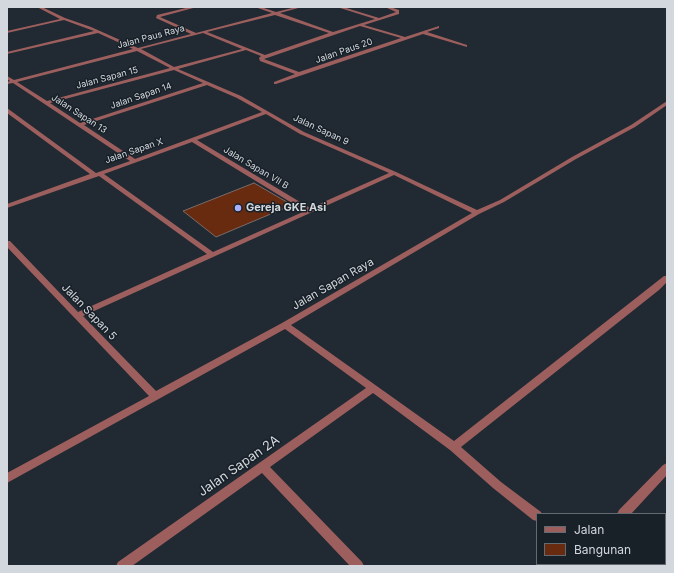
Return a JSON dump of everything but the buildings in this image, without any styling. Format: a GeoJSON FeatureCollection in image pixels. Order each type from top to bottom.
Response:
{"type":"FeatureCollection","features":[{"type":"Feature","properties":{"kind":"street","name":"Jalan Sapan 9"},"geometry":{"type":"LineString","coordinates":[[39,7],[65,20],[136,49],[172,68],[267,112],[302,132],[394,173],[477,213]]}},
{"type":"Feature","properties":{"kind":"street"},"geometry":{"type":"LineString","coordinates":[[195,7],[158,16],[158,18],[195,34]]}},
{"type":"Feature","properties":{"kind":"street"},"geometry":{"type":"LineString","coordinates":[[257,7],[334,33]]}},
{"type":"Feature","properties":{"kind":"street","name":"Jalan Paus Raya"},"geometry":{"type":"LineString","coordinates":[[10,82],[300,7]]}},
{"type":"Feature","properties":{"kind":"street"},"geometry":{"type":"LineString","coordinates":[[339,7],[380,19]]}},
{"type":"Feature","properties":{"kind":"street","name":"Jalan Paus 20"},"geometry":{"type":"LineString","coordinates":[[264,56],[398,14],[398,11],[387,7]]}},
{"type":"Feature","properties":{"kind":"street"},"geometry":{"type":"LineString","coordinates":[[7,32],[65,20]]}},
{"type":"Feature","properties":{"kind":"street"},"geometry":{"type":"LineString","coordinates":[[360,25],[404,38]]}},
{"type":"Feature","properties":{"kind":"street","name":"Jalan Paus 20"},"geometry":{"type":"LineString","coordinates":[[276,83],[438,27]]}},
{"type":"Feature","properties":{"kind":"street"},"geometry":{"type":"LineString","coordinates":[[7,53],[97,32]]}},
{"type":"Feature","properties":{"kind":"street"},"geometry":{"type":"LineString","coordinates":[[203,32],[264,56],[261,58],[262,60],[299,74]]}},
{"type":"Feature","properties":{"kind":"street"},"geometry":{"type":"LineString","coordinates":[[422,32],[465,46]]}},
{"type":"Feature","properties":{"kind":"street","name":"Jalan Sapan 15"},"geometry":{"type":"LineString","coordinates":[[46,103],[246,49]]}},
{"type":"Feature","properties":{"kind":"street","name":"Jalan Sapan 13"},"geometry":{"type":"LineString","coordinates":[[7,77],[10,82],[46,103],[134,161]]}},
{"type":"Feature","properties":{"kind":"street","name":"Jalan Sapan 14"},"geometry":{"type":"LineString","coordinates":[[80,125],[207,83]]}},
{"type":"Feature","properties":{"kind":"street","name":"Jalan Sapan Raya"},"geometry":{"type":"LineString","coordinates":[[7,478],[284,325],[477,213],[502,201],[574,158],[633,126],[667,103]]}},
{"type":"Feature","properties":{"kind":"street"},"geometry":{"type":"LineString","coordinates":[[7,110],[211,254]]}},
{"type":"Feature","properties":{"kind":"street","name":"Jalan Sapan X"},"geometry":{"type":"LineString","coordinates":[[7,206],[267,112]]}},
{"type":"Feature","properties":{"kind":"street","name":"Jalan Sapan VII B"},"geometry":{"type":"LineString","coordinates":[[192,140],[310,211]]}},
{"type":"Feature","properties":{"kind":"street"},"geometry":{"type":"LineString","coordinates":[[78,315],[394,173]]}},
{"type":"Feature","properties":{"kind":"street","name":"Jalan Sapan 5"},"geometry":{"type":"LineString","coordinates":[[7,243],[155,396]]}},
{"type":"Feature","properties":{"kind":"street"},"geometry":{"type":"LineString","coordinates":[[454,447],[667,278]]}},
{"type":"Feature","properties":{"kind":"street"},"geometry":{"type":"LineString","coordinates":[[284,325],[454,447],[497,485],[536,515]]}},
{"type":"Feature","properties":{"kind":"street","name":"Jalan Sapan 2A"},"geometry":{"type":"LineString","coordinates":[[128,564],[372,389]]}},
{"type":"Feature","properties":{"kind":"street"},"geometry":{"type":"LineString","coordinates":[[263,467],[358,566]]}},
{"type":"Feature","properties":{"kind":"street"},"geometry":{"type":"LineString","coordinates":[[624,513],[667,468]]}},
{"type":"Feature","properties":{"kind":"place","name":"Gereja GKE Asi"},"geometry":{"type":"Point","coordinates":[238,208]}}]}
